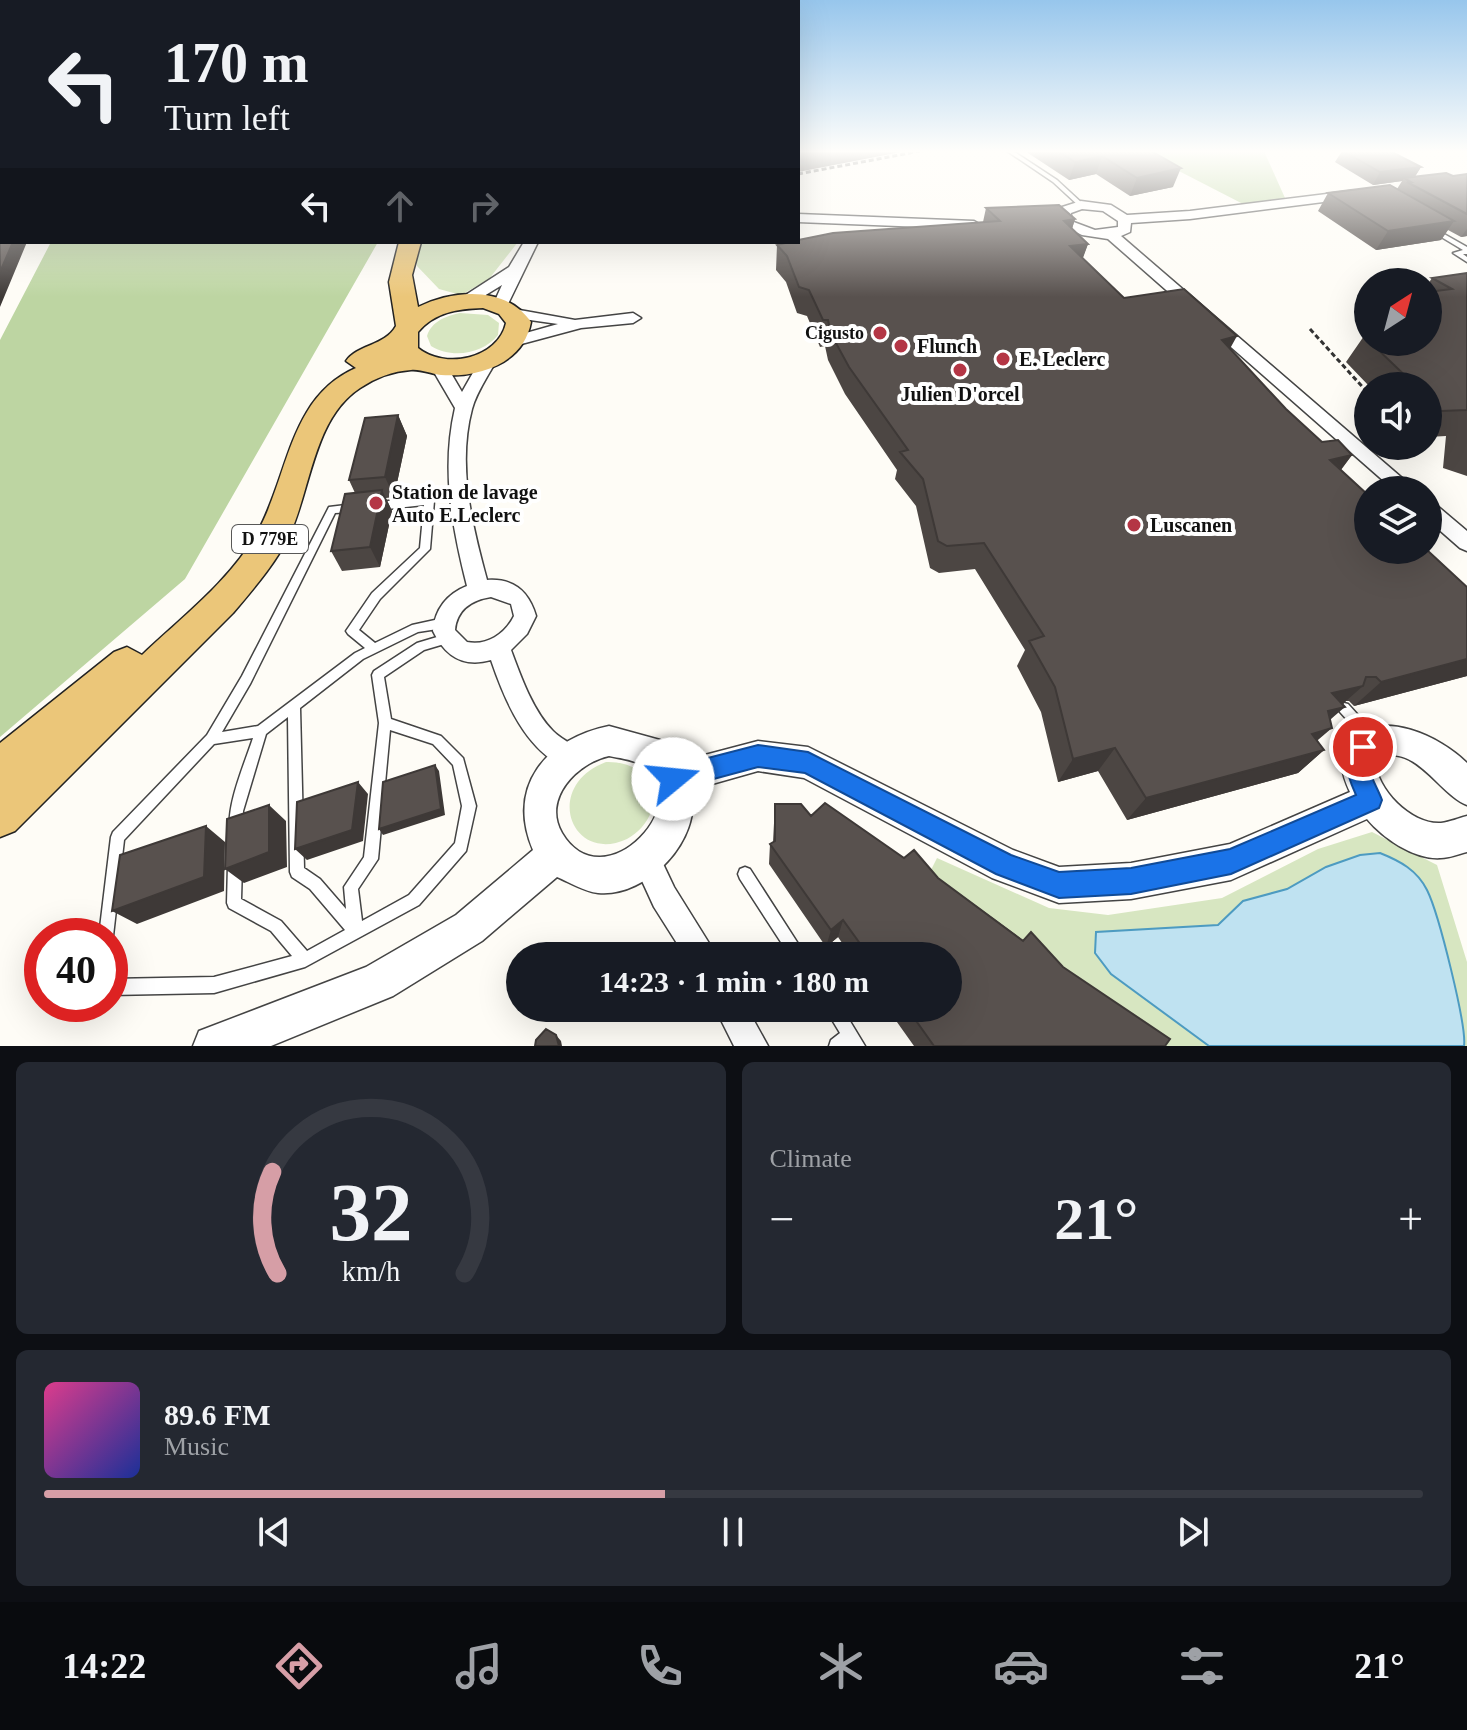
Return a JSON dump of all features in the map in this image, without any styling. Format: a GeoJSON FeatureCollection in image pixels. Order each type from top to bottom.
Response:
{"type":"FeatureCollection","features":[{"type":"Feature","properties":{"kind":"main road"},"geometry":{"type":"LineString","coordinates":[[409,244],[404,255],[401,290],[417,348]]}},
{"type":"Feature","properties":{"kind":"main road"},"geometry":{"type":"LineString","coordinates":[[403,272],[416,288],[456,303],[508,310],[519,322],[514,341],[489,359],[456,367],[417,348]]}},
{"type":"Feature","properties":{"kind":"main road"},"geometry":{"type":"LineString","coordinates":[[417,348],[431,310],[456,303]]}},
{"type":"Feature","properties":{"kind":"main road","name":"D 779E"},"geometry":{"type":"LineString","coordinates":[[0,768],[91,694],[203,595],[249,535],[306,401],[343,368],[389,347],[417,348]]}},
{"type":"Feature","properties":{"kind":"main road","name":"D 779E"},"geometry":{"type":"LineString","coordinates":[[0,816],[221,603],[254,564],[274,533],[317,417],[326,402],[339,388],[417,348]]}},
{"type":"Feature","properties":{"kind":"street"},"geometry":{"type":"LineString","coordinates":[[1065,223],[1064,211],[1081,205],[1106,208],[1124,219],[1190,215],[1313,200]]}},
{"type":"Feature","properties":{"kind":"street"},"geometry":{"type":"LineString","coordinates":[[800,218],[992,224]]}},
{"type":"Feature","properties":{"kind":"street"},"geometry":{"type":"LineString","coordinates":[[1050,223],[1065,223],[1086,233],[1112,235],[1125,229],[1124,219]]}},
{"type":"Feature","properties":{"kind":"street"},"geometry":{"type":"LineString","coordinates":[[1112,235],[1390,476]]}},
{"type":"Feature","properties":{"kind":"street"},"geometry":{"type":"LineString","coordinates":[[530,244],[515,270],[508,310],[580,323]]}},
{"type":"Feature","properties":{"kind":"street"},"geometry":{"type":"LineString","coordinates":[[456,303],[515,270]]}},
{"type":"Feature","properties":{"kind":"street"},"geometry":{"type":"LineString","coordinates":[[514,341],[580,323],[633,318]]}},
{"type":"Feature","properties":{"kind":"street"},"geometry":{"type":"LineString","coordinates":[[417,348],[463,408]]}},
{"type":"Feature","properties":{"kind":"street"},"geometry":{"type":"LineString","coordinates":[[479,590],[462,527],[457,469],[463,408],[489,359]]}},
{"type":"Feature","properties":{"kind":"street"},"geometry":{"type":"LineString","coordinates":[[1442,521],[1467,543]]}},
{"type":"Feature","properties":{"kind":"street"},"geometry":{"type":"LineString","coordinates":[[502,589],[520,599],[524,607],[523,625],[509,642],[499,648],[487,652],[463,651],[446,631],[456,602],[479,590],[502,589]]}},
{"type":"Feature","properties":{"kind":"street"},"geometry":{"type":"LineString","coordinates":[[499,648],[512,686],[543,738],[569,757]]}},
{"type":"Feature","properties":{"kind":"street"},"geometry":{"type":"LineString","coordinates":[[1464,779],[1425,750],[1389,740],[1363,747],[1357,757],[1356,770],[1370,800],[1403,828],[1423,837],[1442,840],[1458,839],[1467,834]]}},
{"type":"Feature","properties":{"kind":"street"},"geometry":{"type":"LineString","coordinates":[[609,741],[629,742],[655,755],[673,779],[677,799],[674,821],[663,842],[646,859],[623,871],[598,875],[575,869],[555,855],[543,837],[539,815],[543,793],[553,773],[569,757],[588,746],[609,741]]}},
{"type":"Feature","properties":{"kind":"street"},"geometry":{"type":"LineString","coordinates":[[673,779],[758,756],[808,763],[1005,865],[1059,885],[1131,881],[1231,862],[1370,800]]}},
{"type":"Feature","properties":{"kind":"street"},"geometry":{"type":"LineString","coordinates":[[228,1044],[379,982],[469,928],[555,855]]}},
{"type":"Feature","properties":{"kind":"street"},"geometry":{"type":"LineString","coordinates":[[646,859],[664,897],[693,942]]}},
{"type":"Feature","properties":{"kind":"street"},"geometry":{"type":"LineString","coordinates":[[738,1022],[752,1046]]}},
{"type":"Feature","properties":{"kind":"lane"},"geometry":{"type":"LineString","coordinates":[[1075,200],[1081,205]]}},
{"type":"Feature","properties":{"kind":"lane"},"geometry":{"type":"LineString","coordinates":[[877,221],[885,235]]}},
{"type":"Feature","properties":{"kind":"lane"},"geometry":{"type":"LineString","coordinates":[[1432,229],[1467,251]]}},
{"type":"Feature","properties":{"kind":"lane"},"geometry":{"type":"LineString","coordinates":[[1467,251],[1456,253],[1467,260]]}},
{"type":"Feature","properties":{"kind":"lane"},"geometry":{"type":"LineString","coordinates":[[108,918],[118,837],[211,739],[246,680],[332,510],[429,501],[425,549],[376,596],[352,631],[375,649]]}},
{"type":"Feature","properties":{"kind":"lane"},"geometry":{"type":"LineString","coordinates":[[211,739],[261,731],[359,656],[416,628],[446,631]]}},
{"type":"Feature","properties":{"kind":"lane"},"geometry":{"type":"LineString","coordinates":[[356,931],[351,887],[371,859],[385,723],[378,675],[446,631]]}},
{"type":"Feature","properties":{"kind":"lane"},"geometry":{"type":"LineString","coordinates":[[294,706],[297,872],[315,884],[356,931]]}},
{"type":"Feature","properties":{"kind":"lane"},"geometry":{"type":"LineString","coordinates":[[1344,708],[1374,742]]}},
{"type":"Feature","properties":{"kind":"lane"},"geometry":{"type":"LineString","coordinates":[[128,987],[214,985],[305,960],[414,900],[461,846],[469,806],[459,762],[437,740],[385,723]]}},
{"type":"Feature","properties":{"kind":"lane"},"geometry":{"type":"LineString","coordinates":[[261,731],[236,811],[234,903],[276,926],[305,960]]}},
{"type":"Feature","properties":{"kind":"lane"},"geometry":{"type":"LineString","coordinates":[[745,874],[790,942]]}},
{"type":"Feature","properties":{"kind":"lane"},"geometry":{"type":"LineString","coordinates":[[839,1022],[848,1042]]}},
{"type":"Feature","properties":{"kind":"path"},"geometry":{"type":"LineString","coordinates":[[1310,329],[1354,378]]}},
{"type":"Feature","properties":{"kind":"green space"},"geometry":{"type":"Polygon","coordinates":[[[1235,200],[1275,200],[1245,205],[1235,200]]]}},
{"type":"Feature","properties":{"kind":"green space"},"geometry":{"type":"Polygon","coordinates":[[[50,244],[377,244],[185,579],[0,737],[0,340],[50,244]]]}},
{"type":"Feature","properties":{"kind":"green space"},"geometry":{"type":"Polygon","coordinates":[[[422,244],[516,244],[489,279],[461,295],[439,289],[417,266],[417,253],[422,244]]]}},
{"type":"Feature","properties":{"kind":"green space"},"geometry":{"type":"Polygon","coordinates":[[[460,313],[488,315],[499,323],[498,335],[484,347],[467,352],[448,352],[431,346],[427,336],[432,326],[460,313]]]}},
{"type":"Feature","properties":{"kind":"green space"},"geometry":{"type":"Polygon","coordinates":[[[606,762],[627,765],[643,774],[649,781],[653,800],[651,812],[638,831],[627,839],[607,844],[591,841],[579,832],[572,819],[570,804],[574,788],[586,773],[606,762]]]}},
{"type":"Feature","properties":{"kind":"green space"},"geometry":{"type":"Polygon","coordinates":[[[1372,832],[1437,865],[1467,962],[1467,1046],[1154,1046],[925,882],[937,858],[1049,908],[1108,915],[1222,898],[1318,849],[1372,832]]]}},
{"type":"Feature","properties":{"kind":"water"},"geometry":{"type":"Polygon","coordinates":[[[1380,853],[1407,867],[1427,890],[1451,970],[1464,1046],[1209,1046],[1111,974],[1095,953],[1096,932],[1218,925],[1243,901],[1287,889],[1326,867],[1360,855],[1380,853]]]}},
{"type":"Feature","properties":{"kind":"building"},"geometry":{"type":"Polygon","coordinates":[[[1339,200],[1416,200],[1454,221],[1388,231],[1339,200]]]}},
{"type":"Feature","properties":{"kind":"building"},"geometry":{"type":"Polygon","coordinates":[[[1440,200],[1467,200],[1467,214],[1440,200]]]}},
{"type":"Feature","properties":{"kind":"building","name":"Luscanen"},"geometry":{"type":"Polygon","coordinates":[[[1059,205],[1075,219],[1064,221],[1088,244],[1070,246],[1124,298],[1184,289],[1237,336],[1222,340],[1286,409],[1322,442],[1338,440],[1352,455],[1330,460],[1354,482],[1354,564],[1442,564],[1467,587],[1467,659],[1381,682],[1376,677],[1366,677],[1363,686],[1332,693],[1345,707],[1328,711],[1332,728],[1312,734],[1324,750],[1146,798],[1115,748],[1073,759],[1055,687],[1029,641],[1044,636],[984,543],[947,546],[938,541],[923,479],[900,452],[908,450],[849,367],[831,334],[828,320],[823,320],[809,290],[799,287],[787,256],[777,245],[800,244],[800,240],[833,233],[1000,221],[986,208],[1059,205]]]}},
{"type":"Feature","properties":{"kind":"building"},"geometry":{"type":"Polygon","coordinates":[[[0,244],[12,244],[0,272],[0,244]]]}},
{"type":"Feature","properties":{"kind":"building"},"geometry":{"type":"Polygon","coordinates":[[[1467,273],[1467,410],[1442,411],[1442,372],[1401,372],[1385,356],[1442,356],[1442,290],[1452,289],[1442,284],[1442,277],[1467,273]]]}},
{"type":"Feature","properties":{"kind":"building"},"geometry":{"type":"Polygon","coordinates":[[[398,415],[385,477],[349,480],[365,418],[398,415]]]}},
{"type":"Feature","properties":{"kind":"building"},"geometry":{"type":"Polygon","coordinates":[[[382,490],[370,547],[331,551],[345,494],[382,490]]]}},
{"type":"Feature","properties":{"kind":"building"},"geometry":{"type":"Polygon","coordinates":[[[435,765],[441,809],[379,829],[383,782],[435,765]]]}},
{"type":"Feature","properties":{"kind":"building"},"geometry":{"type":"Polygon","coordinates":[[[358,782],[352,830],[295,849],[297,802],[358,782]]]}},
{"type":"Feature","properties":{"kind":"building"},"geometry":{"type":"Polygon","coordinates":[[[825,803],[904,858],[914,850],[938,878],[1023,941],[1031,932],[1063,967],[1170,1039],[1165,1046],[934,1046],[917,1022],[962,1022],[962,942],[859,942],[843,920],[831,930],[770,844],[775,841],[775,804],[801,804],[811,816],[825,803]]]}},
{"type":"Feature","properties":{"kind":"building"},"geometry":{"type":"Polygon","coordinates":[[[269,805],[269,852],[225,869],[227,819],[269,805]]]}},
{"type":"Feature","properties":{"kind":"building"},"geometry":{"type":"Polygon","coordinates":[[[206,826],[204,877],[112,911],[120,855],[206,826]]]}},
{"type":"Feature","properties":{"kind":"building"},"geometry":{"type":"Polygon","coordinates":[[[546,1029],[556,1035],[559,1046],[535,1046],[536,1040],[546,1029]]]}},
{"type":"Feature","properties":{"kind":"place","name":"Cigusto"},"geometry":{"type":"Point","coordinates":[880,333]}},
{"type":"Feature","properties":{"kind":"place","name":"Flunch"},"geometry":{"type":"Point","coordinates":[901,346]}},
{"type":"Feature","properties":{"kind":"place","name":"E. Leclerc"},"geometry":{"type":"Point","coordinates":[1003,359]}},
{"type":"Feature","properties":{"kind":"place","name":"Julien D'orcel"},"geometry":{"type":"Point","coordinates":[960,370]}},
{"type":"Feature","properties":{"kind":"place","name":"Station de lavage Auto E.Leclerc"},"geometry":{"type":"Point","coordinates":[376,503]}},
{"type":"Feature","properties":{"kind":"place","name":"Luscanen"},"geometry":{"type":"Point","coordinates":[1134,525]}},
{"type":"Feature","properties":{"kind":"route"},"geometry":{"type":"LineString","coordinates":[[673,779],[718,764],[758,756],[808,763],[1005,865],[1059,885],[1131,881],[1231,862],[1329,819],[1370,800],[1356,770],[1357,757],[1363,747]]}}]}
